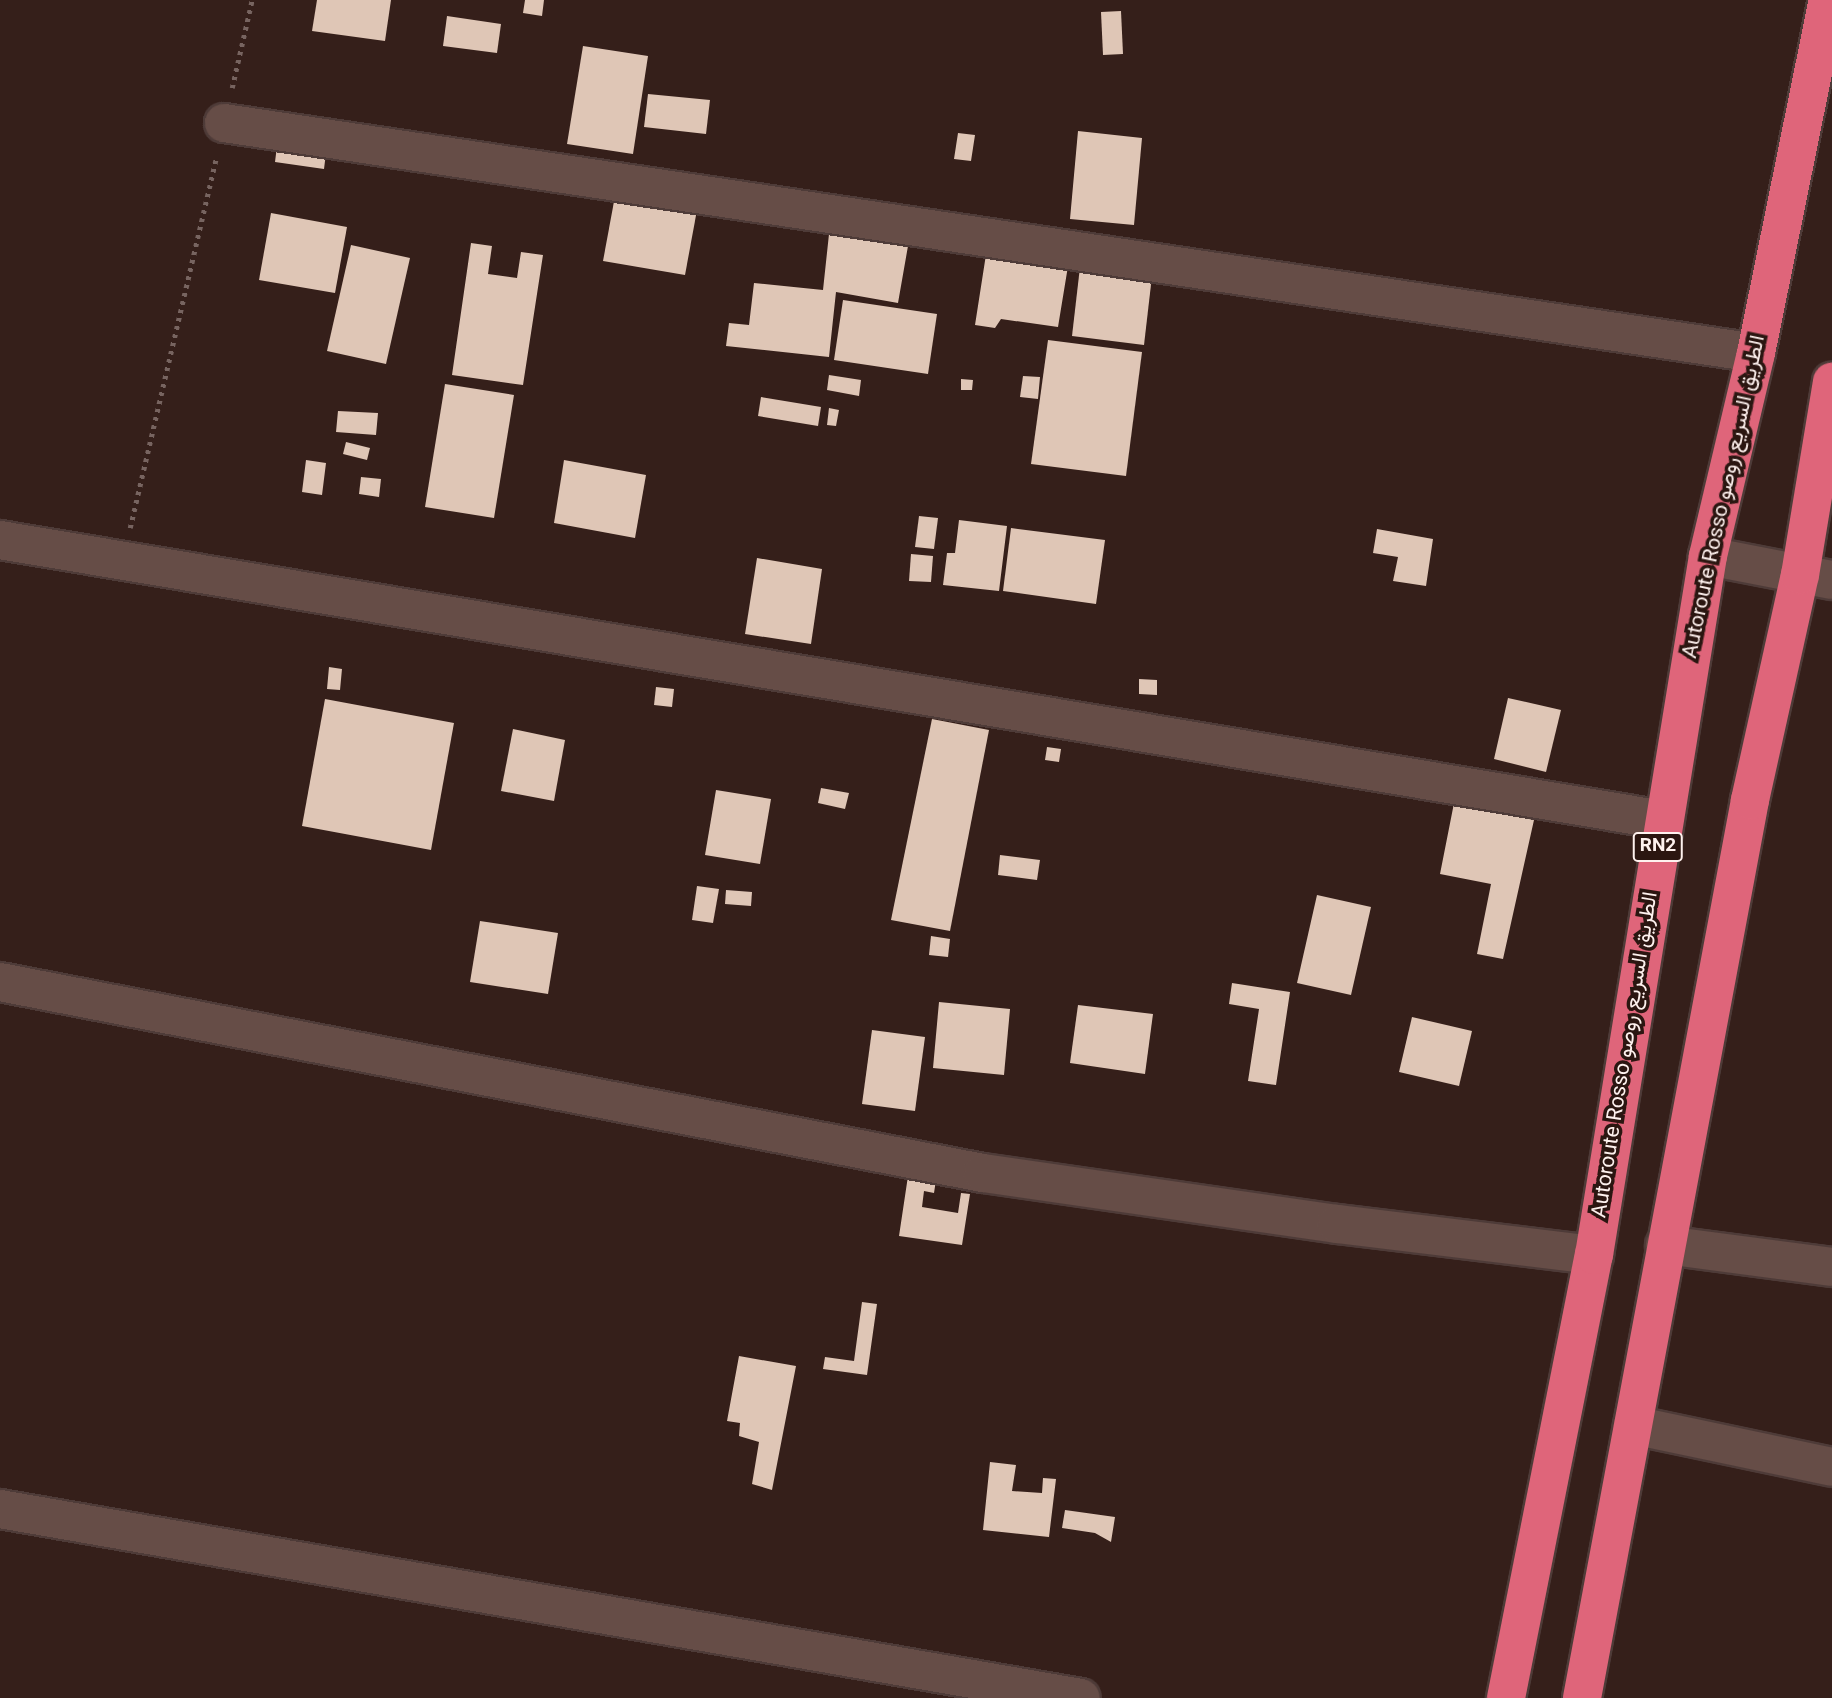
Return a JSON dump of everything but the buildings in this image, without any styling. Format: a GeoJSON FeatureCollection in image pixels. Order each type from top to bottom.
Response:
{"type":"FeatureCollection","features":[{"type":"Feature","properties":{"kind":"highway","name":"Autoroute Rosso الطريق السريع روصو"},"geometry":{"type":"LineString","coordinates":[[1506,1698],[1594,1255],[1640,993],[1662,820],[1708,556],[1756,353],[1828,0]]}},
{"type":"Feature","properties":{"kind":"highway"},"geometry":{"type":"LineString","coordinates":[[1582,1698],[1750,800],[1816,577],[1832,382]]}},
{"type":"Feature","properties":{"kind":"street"},"geometry":{"type":"LineString","coordinates":[[224,123],[1756,353]]}},
{"type":"Feature","properties":{"kind":"street"},"geometry":{"type":"LineString","coordinates":[[0,540],[1662,820]]}},
{"type":"Feature","properties":{"kind":"street"},"geometry":{"type":"LineString","coordinates":[[1708,556],[1816,577]]}},
{"type":"Feature","properties":{"kind":"street"},"geometry":{"type":"LineString","coordinates":[[0,982],[969,1171],[1337,1224],[1594,1255]]}},
{"type":"Feature","properties":{"kind":"street"},"geometry":{"type":"LineString","coordinates":[[1665,1245],[1832,1267]]}},
{"type":"Feature","properties":{"kind":"street"},"geometry":{"type":"LineString","coordinates":[[1633,1425],[1832,1467]]}},
{"type":"Feature","properties":{"kind":"street"},"geometry":{"type":"LineString","coordinates":[[0,1509],[905,1683],[1082,1698]]}},
{"type":"Feature","properties":{"kind":"path"},"geometry":{"type":"LineString","coordinates":[[123,561],[252,0]]}}]}
